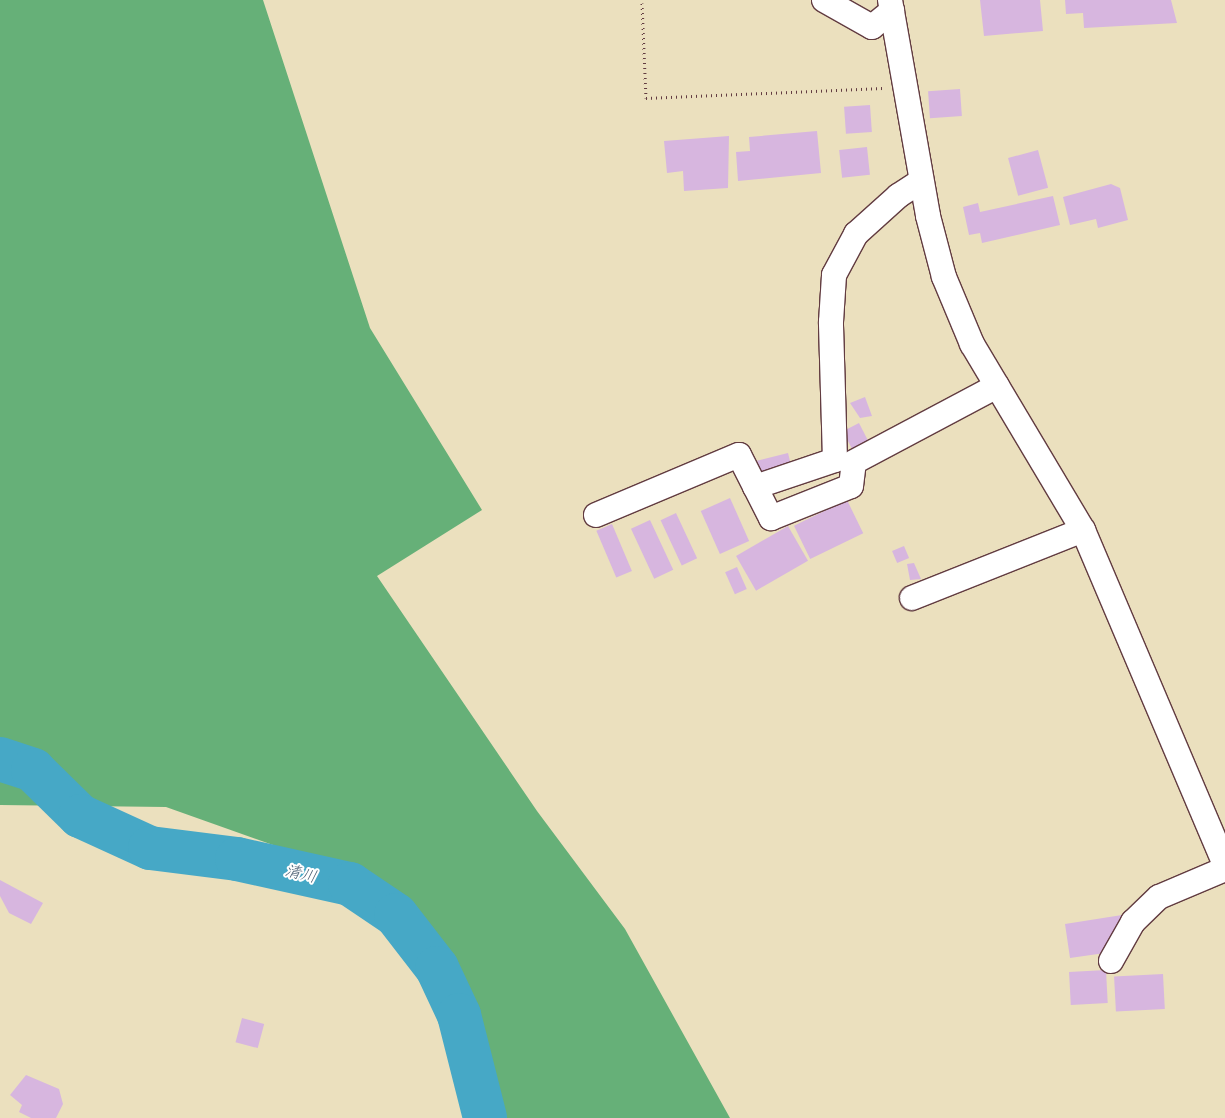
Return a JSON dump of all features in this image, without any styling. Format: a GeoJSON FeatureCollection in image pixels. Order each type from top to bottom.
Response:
{"type":"FeatureCollection","features":[{"type":"Feature","properties":{"kind":"street"},"geometry":{"type":"LineString","coordinates":[[824,0],[872,27],[891,5]]}},
{"type":"Feature","properties":{"kind":"street"},"geometry":{"type":"LineString","coordinates":[[891,5],[921,182],[944,277],[972,344],[1083,530],[1225,864]]}},
{"type":"Feature","properties":{"kind":"street"},"geometry":{"type":"LineString","coordinates":[[755,487],[835,460],[831,322],[834,275],[856,234],[898,196],[921,182]]}},
{"type":"Feature","properties":{"kind":"street"},"geometry":{"type":"LineString","coordinates":[[596,515],[739,455],[771,518],[851,486],[854,462],[997,386]]}},
{"type":"Feature","properties":{"kind":"street"},"geometry":{"type":"LineString","coordinates":[[912,598],[1083,530]]}},
{"type":"Feature","properties":{"kind":"street"},"geometry":{"type":"LineString","coordinates":[[1111,961],[1133,922],[1159,897],[1225,869]]}},
{"type":"Feature","properties":{"kind":"path"},"geometry":{"type":"LineString","coordinates":[[642,3],[646,98],[906,87]]}},
{"type":"Feature","properties":{"kind":"green space"},"geometry":{"type":"Polygon","coordinates":[[[0,0],[263,0],[370,328],[482,510],[377,576],[537,811],[625,929],[730,1118],[468,1118],[480,1019],[338,868],[166,807],[0,805],[0,0]]]}},
{"type":"Feature","properties":{"kind":"building"},"geometry":{"type":"Polygon","coordinates":[[[980,0],[1040,0],[1043,31],[984,36],[980,0]]]}},
{"type":"Feature","properties":{"kind":"building"},"geometry":{"type":"Polygon","coordinates":[[[1065,0],[1171,0],[1177,23],[1084,28],[1083,13],[1066,14],[1065,0]]]}},
{"type":"Feature","properties":{"kind":"building"},"geometry":{"type":"Polygon","coordinates":[[[960,89],[962,116],[930,118],[928,91],[960,89]]]}},
{"type":"Feature","properties":{"kind":"building"},"geometry":{"type":"Polygon","coordinates":[[[870,105],[872,132],[846,134],[844,107],[870,105]]]}},
{"type":"Feature","properties":{"kind":"building"},"geometry":{"type":"Polygon","coordinates":[[[817,131],[821,173],[738,181],[736,152],[750,151],[749,137],[817,131]]]}},
{"type":"Feature","properties":{"kind":"building"},"geometry":{"type":"Polygon","coordinates":[[[729,136],[728,188],[684,191],[683,171],[667,173],[664,141],[729,136]]]}},
{"type":"Feature","properties":{"kind":"building"},"geometry":{"type":"Polygon","coordinates":[[[867,147],[870,175],[842,178],[839,150],[867,147]]]}},
{"type":"Feature","properties":{"kind":"building"},"geometry":{"type":"Polygon","coordinates":[[[1038,150],[1048,188],[1018,196],[1008,158],[1038,150]]]}},
{"type":"Feature","properties":{"kind":"building"},"geometry":{"type":"Polygon","coordinates":[[[1111,184],[1120,188],[1128,220],[1098,228],[1096,219],[1070,225],[1063,197],[1111,184]]]}},
{"type":"Feature","properties":{"kind":"building"},"geometry":{"type":"Polygon","coordinates":[[[1053,196],[1060,225],[982,243],[980,233],[969,235],[963,207],[978,203],[980,212],[1053,196]]]}},
{"type":"Feature","properties":{"kind":"building"},"geometry":{"type":"Polygon","coordinates":[[[865,397],[872,416],[860,418],[850,403],[865,397]]]}},
{"type":"Feature","properties":{"kind":"building"},"geometry":{"type":"Polygon","coordinates":[[[859,423],[869,443],[853,451],[843,431],[859,423]]]}},
{"type":"Feature","properties":{"kind":"building"},"geometry":{"type":"Polygon","coordinates":[[[788,453],[792,469],[761,476],[757,461],[788,453]]]}},
{"type":"Feature","properties":{"kind":"building"},"geometry":{"type":"Polygon","coordinates":[[[730,498],[749,541],[720,554],[701,511],[730,498]]]}},
{"type":"Feature","properties":{"kind":"building"},"geometry":{"type":"Polygon","coordinates":[[[847,500],[863,533],[810,559],[794,526],[847,500]]]}},
{"type":"Feature","properties":{"kind":"building"},"geometry":{"type":"Polygon","coordinates":[[[676,513],[697,558],[682,565],[661,520],[676,513]]]}},
{"type":"Feature","properties":{"kind":"building"},"geometry":{"type":"Polygon","coordinates":[[[650,520],[673,570],[654,579],[631,529],[650,520]]]}},
{"type":"Feature","properties":{"kind":"building"},"geometry":{"type":"Polygon","coordinates":[[[612,524],[632,571],[616,578],[596,531],[612,524]]]}},
{"type":"Feature","properties":{"kind":"building"},"geometry":{"type":"Polygon","coordinates":[[[788,526],[808,561],[756,591],[736,556],[788,526]]]}},
{"type":"Feature","properties":{"kind":"building"},"geometry":{"type":"Polygon","coordinates":[[[904,546],[909,558],[897,563],[892,551],[904,546]]]}},
{"type":"Feature","properties":{"kind":"building"},"geometry":{"type":"Polygon","coordinates":[[[914,563],[921,579],[910,580],[907,564],[914,563]]]}},
{"type":"Feature","properties":{"kind":"building"},"geometry":{"type":"Polygon","coordinates":[[[737,567],[747,589],[735,594],[725,572],[737,567]]]}},
{"type":"Feature","properties":{"kind":"building"},"geometry":{"type":"Polygon","coordinates":[[[0,880],[43,903],[31,924],[9,913],[0,896],[0,880]]]}},
{"type":"Feature","properties":{"kind":"building"},"geometry":{"type":"Polygon","coordinates":[[[1122,915],[1105,953],[1070,958],[1065,924],[1122,915]]]}},
{"type":"Feature","properties":{"kind":"building"},"geometry":{"type":"Polygon","coordinates":[[[1106,970],[1108,1003],[1071,1005],[1069,972],[1106,970]]]}},
{"type":"Feature","properties":{"kind":"building"},"geometry":{"type":"Polygon","coordinates":[[[1163,974],[1165,1009],[1116,1012],[1114,977],[1163,974]]]}},
{"type":"Feature","properties":{"kind":"building"},"geometry":{"type":"Polygon","coordinates":[[[242,1018],[264,1024],[258,1048],[236,1042],[242,1018]]]}},
{"type":"Feature","properties":{"kind":"building"},"geometry":{"type":"Polygon","coordinates":[[[26,1075],[59,1089],[63,1104],[56,1118],[31,1118],[19,1112],[22,1105],[10,1095],[26,1075]]]}},
{"type":"Feature","properties":{"kind":"waterway","name":"清川"},"geometry":{"type":"LineString","coordinates":[[0,759],[33,770],[80,816],[150,848],[237,859],[350,884],[396,915],[437,968],[459,1015],[485,1118]]}}]}
